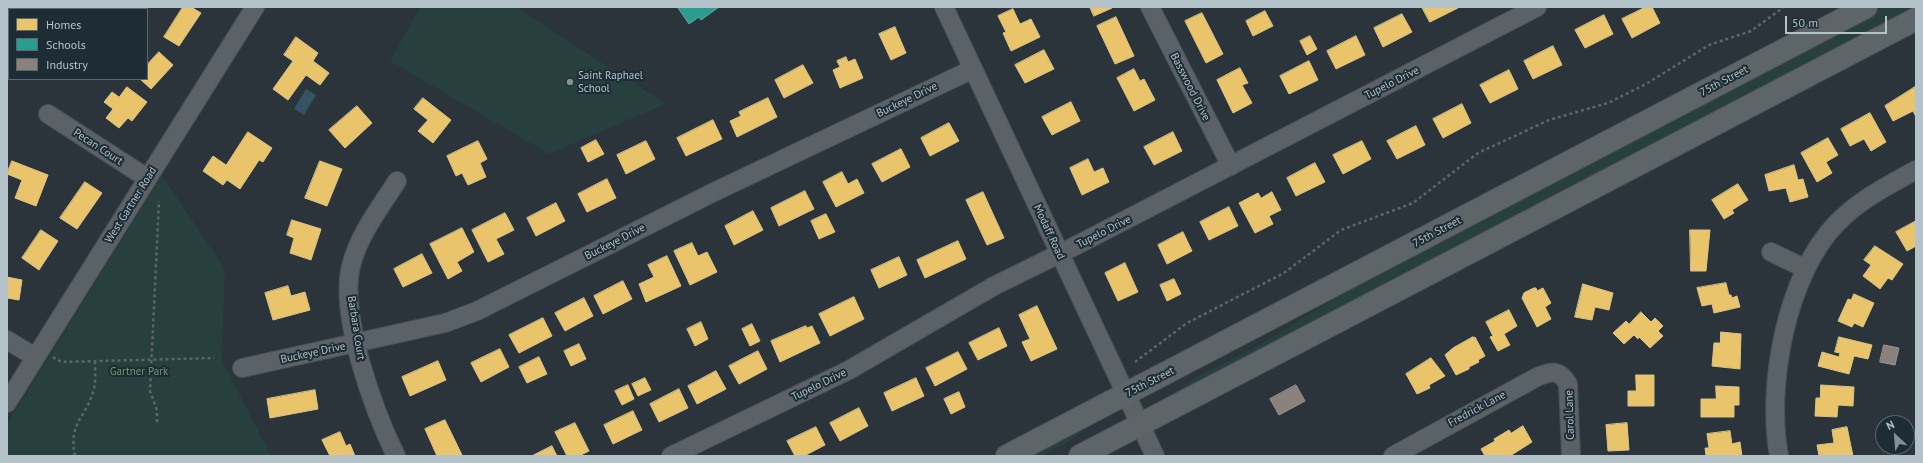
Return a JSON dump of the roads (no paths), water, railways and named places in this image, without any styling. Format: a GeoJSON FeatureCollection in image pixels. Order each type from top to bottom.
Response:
{"type":"FeatureCollection","features":[{"type":"Feature","properties":{"kind":"main road","name":"75th Street"},"geometry":{"type":"LineString","coordinates":[[1007,456],[1866,7]]}},
{"type":"Feature","properties":{"kind":"main road"},"geometry":{"type":"LineString","coordinates":[[1080,456],[1916,19]]}},
{"type":"Feature","properties":{"kind":"street","name":"West Gartner Road"},"geometry":{"type":"LineString","coordinates":[[7,403],[42,356],[148,178],[254,7]]}},
{"type":"Feature","properties":{"kind":"street","name":"Modaff Road"},"geometry":{"type":"LineString","coordinates":[[944,7],[1155,456]]}},
{"type":"Feature","properties":{"kind":"street","name":"Basswood Drive"},"geometry":{"type":"LineString","coordinates":[[1150,7],[1231,166]]}},
{"type":"Feature","properties":{"kind":"street","name":"Tupelo Drive"},"geometry":{"type":"LineString","coordinates":[[671,456],[842,374],[971,299],[1537,7]]}},
{"type":"Feature","properties":{"kind":"street","name":"Buckeye Drive"},"geometry":{"type":"LineString","coordinates":[[242,368],[356,344],[444,323],[477,311],[714,192],[973,69]]}},
{"type":"Feature","properties":{"kind":"street","name":"Pecan Court"},"geometry":{"type":"LineString","coordinates":[[48,114],[148,178]]}},
{"type":"Feature","properties":{"kind":"street"},"geometry":{"type":"LineString","coordinates":[[1779,456],[1776,408],[1780,361],[1792,305],[1806,269],[1816,250],[1827,234],[1848,212],[1879,190],[1916,170]]}},
{"type":"Feature","properties":{"kind":"street","name":"Barbara Court"},"geometry":{"type":"LineString","coordinates":[[396,456],[367,386],[356,344],[350,304],[351,268],[361,239],[397,181]]}},
{"type":"Feature","properties":{"kind":"street"},"geometry":{"type":"LineString","coordinates":[[1771,252],[1806,269]]}},
{"type":"Feature","properties":{"kind":"street"},"geometry":{"type":"LineString","coordinates":[[7,340],[42,356]]}},
{"type":"Feature","properties":{"kind":"street","name":"Fredrick Lane"},"geometry":{"type":"LineString","coordinates":[[1393,456],[1537,377],[1552,372],[1559,373],[1564,376]]}},
{"type":"Feature","properties":{"kind":"street","name":"Carol Lane"},"geometry":{"type":"LineString","coordinates":[[1564,376],[1570,390],[1569,421],[1571,456]]}},
{"type":"Feature","properties":{"kind":"water"},"geometry":{"type":"Polygon","coordinates":[[[306,89],[316,95],[304,115],[294,109],[306,89]]]}},
{"type":"Feature","properties":{"kind":"place","name":"Saint Raphael School"},"geometry":{"type":"Point","coordinates":[570,82]}},
{"type":"Feature","properties":{"kind":"park label","name":"Gartner Park"},"geometry":{"type":"Point","coordinates":[139,372]}}]}
